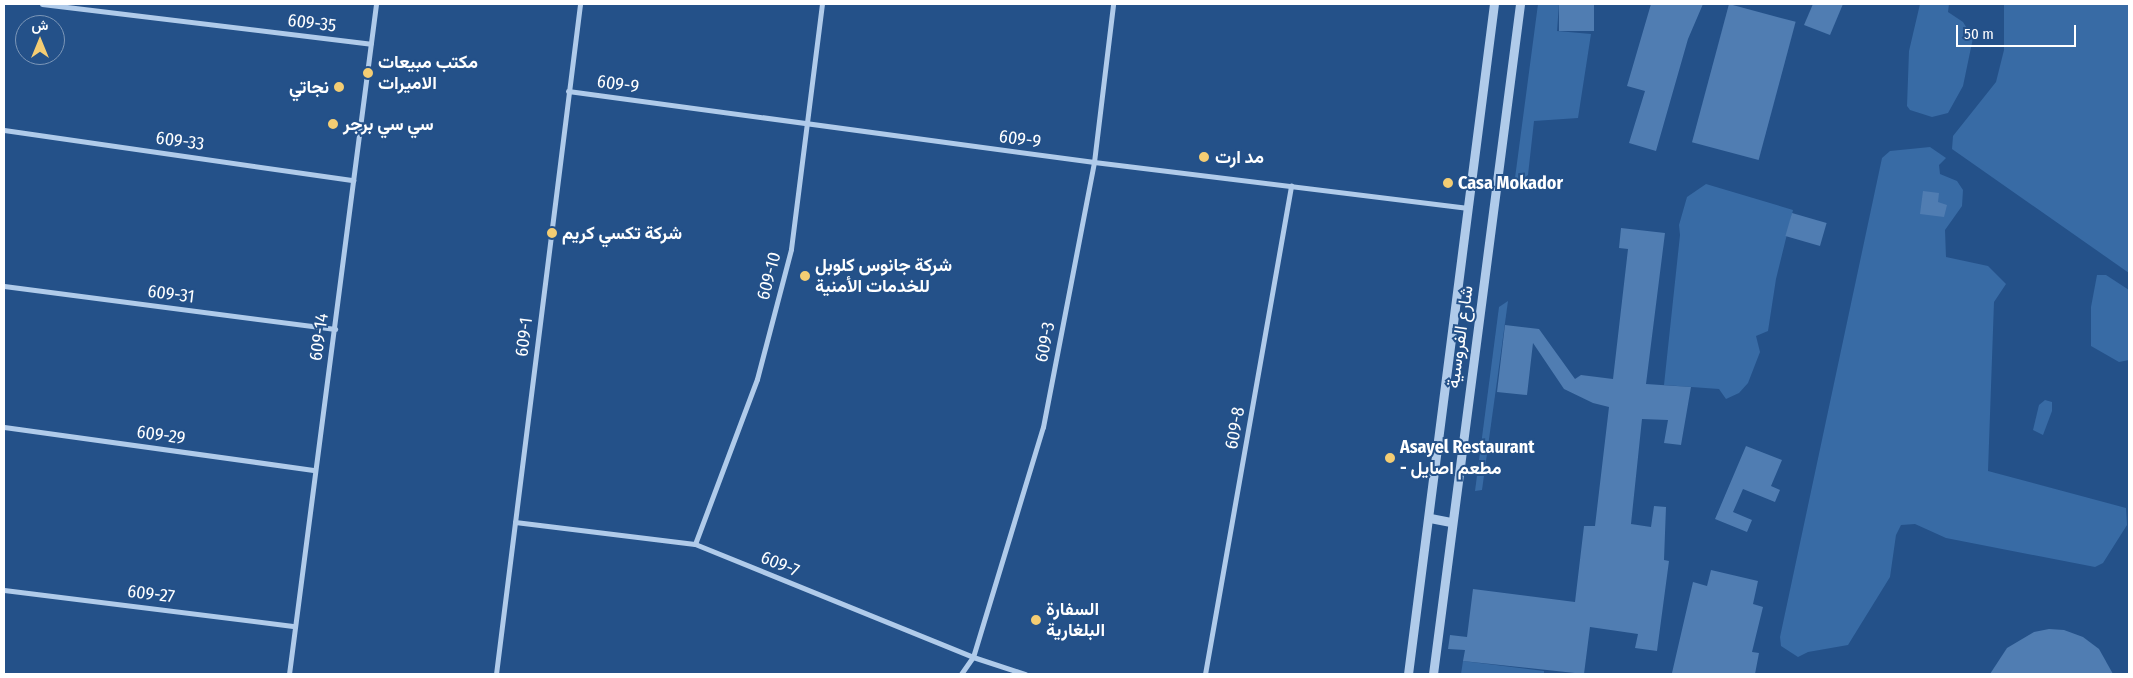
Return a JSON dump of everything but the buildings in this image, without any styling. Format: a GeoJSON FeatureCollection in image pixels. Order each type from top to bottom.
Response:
{"type":"FeatureCollection","features":[{"type":"Feature","properties":{"kind":"street","name":"609-35"},"geometry":{"type":"LineString","coordinates":[[42,4],[371,44]]}},
{"type":"Feature","properties":{"kind":"street","name":"609-14"},"geometry":{"type":"LineString","coordinates":[[289,674],[376,4]]}},
{"type":"Feature","properties":{"kind":"street","name":"609-1"},"geometry":{"type":"LineString","coordinates":[[496,674],[580,4]]}},
{"type":"Feature","properties":{"kind":"street","name":"609-10"},"geometry":{"type":"LineString","coordinates":[[695,544],[759,369],[791,249],[822,4]]}},
{"type":"Feature","properties":{"kind":"street","name":"609-3"},"geometry":{"type":"LineString","coordinates":[[961,674],[973,657],[1043,427],[1094,162],[1113,4]]}},
{"type":"Feature","properties":{"kind":"street","name":"شارع الفروسية"},"geometry":{"type":"LineString","coordinates":[[1408,674],[1430,518],[1494,4]]}},
{"type":"Feature","properties":{"kind":"street","name":"شارع الفروسية"},"geometry":{"type":"LineString","coordinates":[[1433,674],[1451,522],[1520,4]]}},
{"type":"Feature","properties":{"kind":"street","name":"609-9"},"geometry":{"type":"LineString","coordinates":[[568,91],[1094,162],[1468,208]]}},
{"type":"Feature","properties":{"kind":"street","name":"609-33"},"geometry":{"type":"LineString","coordinates":[[4,130],[353,180]]}},
{"type":"Feature","properties":{"kind":"street","name":"609-8"},"geometry":{"type":"LineString","coordinates":[[1205,674],[1291,186]]}},
{"type":"Feature","properties":{"kind":"street","name":"609-31"},"geometry":{"type":"LineString","coordinates":[[4,286],[334,329]]}},
{"type":"Feature","properties":{"kind":"street","name":"609-29"},"geometry":{"type":"LineString","coordinates":[[4,427],[315,470]]}},
{"type":"Feature","properties":{"kind":"street"},"geometry":{"type":"LineString","coordinates":[[1430,518],[1451,522]]}},
{"type":"Feature","properties":{"kind":"street","name":"609-7"},"geometry":{"type":"LineString","coordinates":[[514,522],[695,544],[973,657],[1025,674]]}},
{"type":"Feature","properties":{"kind":"street","name":"609-27"},"geometry":{"type":"LineString","coordinates":[[4,590],[295,626]]}},
{"type":"Feature","properties":{"kind":"shaded area"},"geometry":{"type":"Polygon","coordinates":[[[1538,4],[1559,4],[1557,31],[1591,34],[1578,118],[1534,121],[1528,175],[1521,180],[1520,186],[1515,178],[1538,4]]]}},
{"type":"Feature","properties":{"kind":"shaded area"},"geometry":{"type":"Polygon","coordinates":[[[1920,4],[1949,4],[1948,12],[1963,22],[1973,38],[1963,86],[1948,113],[1932,117],[1910,110],[1907,106],[1909,51],[1920,4]]]}},
{"type":"Feature","properties":{"kind":"shaded area"},"geometry":{"type":"Polygon","coordinates":[[[2004,4],[2129,4],[2129,273],[1952,149],[1953,136],[1996,82],[2004,50],[2004,4]]]}},
{"type":"Feature","properties":{"kind":"shaded area"},"geometry":{"type":"Polygon","coordinates":[[[1930,147],[1946,158],[1939,165],[1940,174],[1957,181],[1963,190],[1962,206],[1945,230],[1946,257],[1988,266],[2006,284],[1994,302],[1988,471],[2126,508],[2127,525],[2103,563],[2095,567],[1946,538],[1915,524],[1901,525],[1896,535],[1890,577],[1848,645],[1808,652],[1798,657],[1781,646],[1780,637],[1882,158],[1890,151],[1930,147]]]}},
{"type":"Feature","properties":{"kind":"shaded area"},"geometry":{"type":"Polygon","coordinates":[[[1706,184],[1793,210],[1776,279],[1768,331],[1756,336],[1760,352],[1748,383],[1739,393],[1726,399],[1719,389],[1664,385],[1680,235],[1679,225],[1687,197],[1706,184]]]}},
{"type":"Feature","properties":{"kind":"shaded area"},"geometry":{"type":"Polygon","coordinates":[[[2097,275],[2106,275],[2129,290],[2129,360],[2119,362],[2091,346],[2091,307],[2097,275]]]}},
{"type":"Feature","properties":{"kind":"shaded area"},"geometry":{"type":"Polygon","coordinates":[[[1508,301],[1482,490],[1475,491],[1499,307],[1508,301]]]}},
{"type":"Feature","properties":{"kind":"shaded area"},"geometry":{"type":"Polygon","coordinates":[[[2045,400],[2052,402],[2052,411],[2043,435],[2033,430],[2039,405],[2045,400]]]}},
{"type":"Feature","properties":{"kind":"shaded area"},"geometry":{"type":"Polygon","coordinates":[[[1463,661],[1544,671],[1544,674],[1461,674],[1463,661]]]}},
{"type":"Feature","properties":{"kind":"place","name":"مكتب مبيعات الاميرات"},"geometry":{"type":"Point","coordinates":[368,73]}},
{"type":"Feature","properties":{"kind":"place","name":"نجاتي"},"geometry":{"type":"Point","coordinates":[339,87]}},
{"type":"Feature","properties":{"kind":"place","name":"سي سي برجر"},"geometry":{"type":"Point","coordinates":[333,124]}},
{"type":"Feature","properties":{"kind":"place","name":"مد ارت"},"geometry":{"type":"Point","coordinates":[1204,157]}},
{"type":"Feature","properties":{"kind":"place","name":"Casa Mokador"},"geometry":{"type":"Point","coordinates":[1448,183]}},
{"type":"Feature","properties":{"kind":"place","name":"شركة تكسي كريم"},"geometry":{"type":"Point","coordinates":[552,233]}},
{"type":"Feature","properties":{"kind":"place","name":"شركة جانوس كلوبل للخدمات الأمنية"},"geometry":{"type":"Point","coordinates":[805,276]}},
{"type":"Feature","properties":{"kind":"place","name":"Asayel Restaurant - مطعم اصايل"},"geometry":{"type":"Point","coordinates":[1390,458]}},
{"type":"Feature","properties":{"kind":"place","name":"السفارة البلغارية"},"geometry":{"type":"Point","coordinates":[1036,620]}}]}
